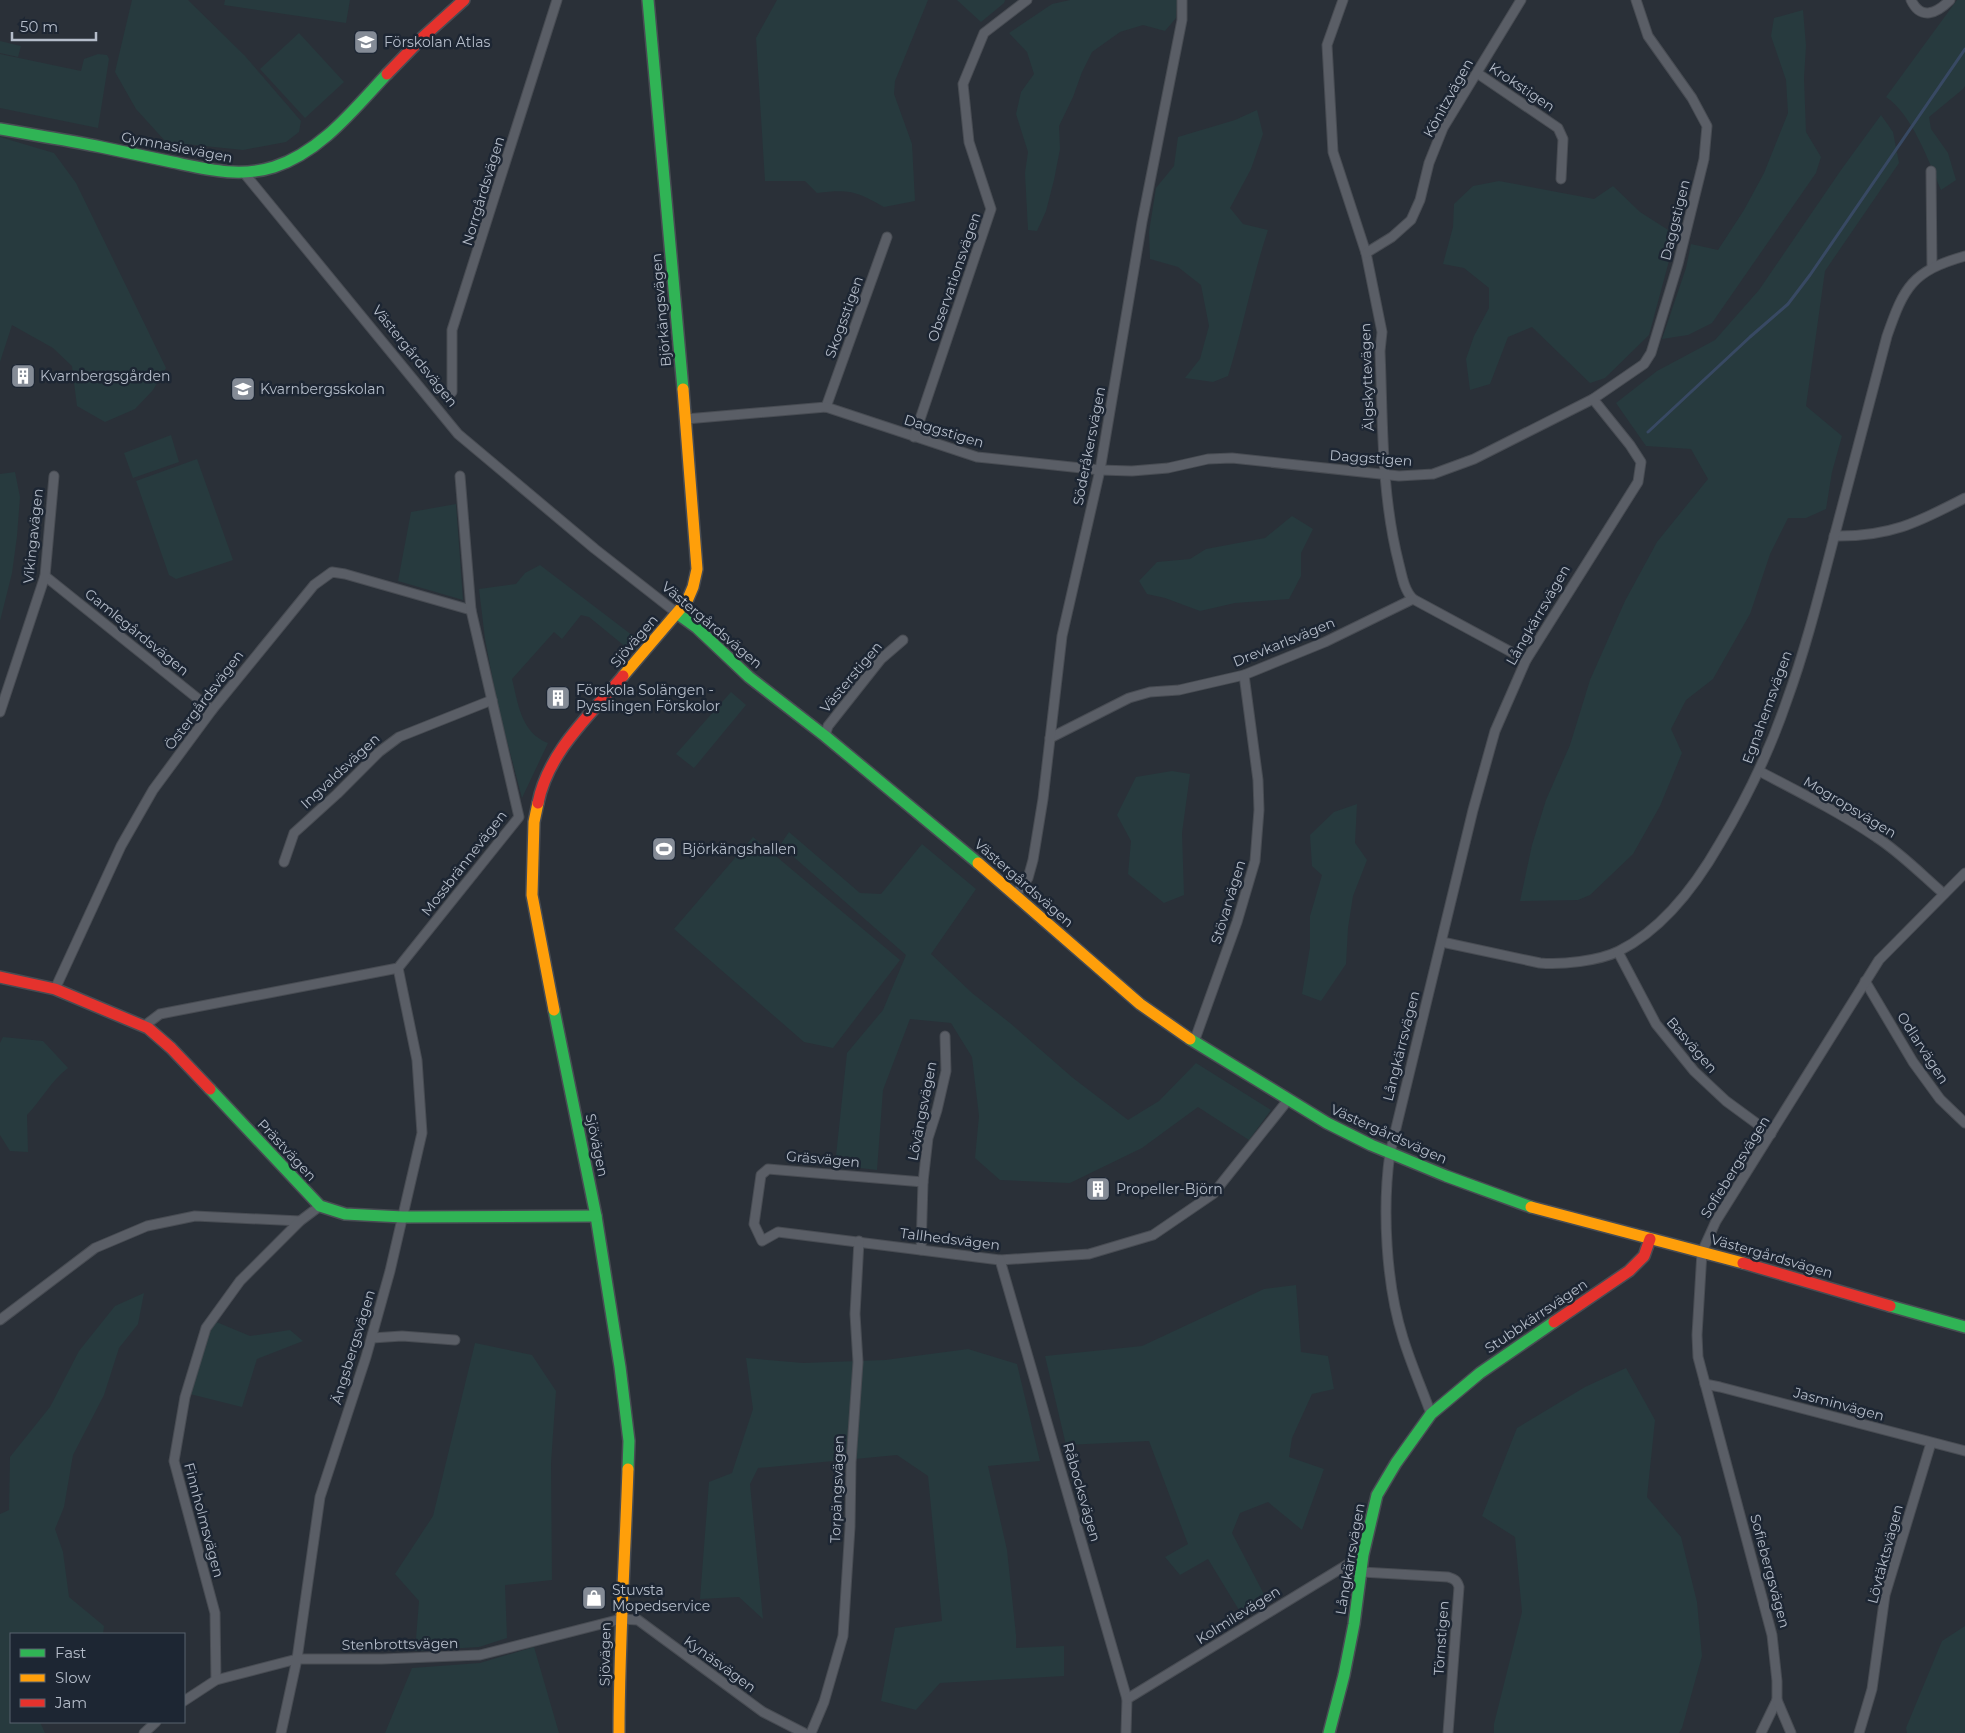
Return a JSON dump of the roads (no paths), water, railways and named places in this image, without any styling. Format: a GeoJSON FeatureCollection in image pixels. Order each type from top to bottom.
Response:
{"type":"FeatureCollection","features":[{"type":"Feature","properties":{"kind":"street","name":"Gymnasievägen"},"geometry":{"type":"LineString","coordinates":[[0,129],[74,141],[218,172],[234,174],[266,171],[298,157],[321,141],[402,58],[464,0]]}},
{"type":"Feature","properties":{"kind":"street","name":"Norrgårdsvägen"},"geometry":{"type":"LineString","coordinates":[[452,392],[452,330],[557,0]]}},
{"type":"Feature","properties":{"kind":"street","name":"Björkängsvägen"},"geometry":{"type":"LineString","coordinates":[[648,0],[686,419],[696,569],[690,596],[678,614]]}},
{"type":"Feature","properties":{"kind":"street","name":"Observationsvägen"},"geometry":{"type":"LineString","coordinates":[[914,436],[991,210],[969,142],[963,84],[984,33],[1027,0]]}},
{"type":"Feature","properties":{"kind":"street","name":"Söderåkersvägen"},"geometry":{"type":"LineString","coordinates":[[1016,894],[1028,878],[1033,860],[1043,799],[1062,636],[1100,470],[1142,222],[1182,20],[1182,0]]}},
{"type":"Feature","properties":{"kind":"street","name":"Älgskyttevägen"},"geometry":{"type":"LineString","coordinates":[[1343,0],[1326,44],[1333,152],[1366,253],[1382,332],[1380,351],[1384,474],[1397,556],[1407,590],[1413,599]]}},
{"type":"Feature","properties":{"kind":"street","name":"Könitzvägen"},"geometry":{"type":"LineString","coordinates":[[1366,253],[1392,237],[1411,220],[1420,200],[1429,163],[1443,128],[1521,0]]}},
{"type":"Feature","properties":{"kind":"street","name":"Daggstigen"},"geometry":{"type":"LineString","coordinates":[[686,419],[826,407],[977,457],[1100,470],[1168,468],[1208,459],[1232,458],[1399,476],[1433,474],[1474,459],[1593,399],[1644,364],[1652,353],[1678,264],[1704,159],[1707,126],[1692,98],[1648,36],[1636,0]]}},
{"type":"Feature","properties":{"kind":"street"},"geometry":{"type":"LineString","coordinates":[[1911,0],[1920,12],[1928,14],[1937,12],[1950,0]]}},
{"type":"Feature","properties":{"kind":"street","name":"Krokstigen"},"geometry":{"type":"LineString","coordinates":[[1477,73],[1558,128],[1563,139],[1562,179]]}},
{"type":"Feature","properties":{"kind":"street"},"geometry":{"type":"LineString","coordinates":[[1931,171],[1932,267]]}},
{"type":"Feature","properties":{"kind":"street","name":"Västergårdsvägen"},"geometry":{"type":"LineString","coordinates":[[244,173],[458,434],[595,549],[696,627],[749,677],[825,736],[1016,894],[1140,1004],[1194,1042],[1344,1132],[1446,1176],[1520,1204],[1702,1252],[1965,1327]]}},
{"type":"Feature","properties":{"kind":"street","name":"Skogsstigen"},"geometry":{"type":"LineString","coordinates":[[826,407],[886,237]]}},
{"type":"Feature","properties":{"kind":"street","name":"Egnahemsvägen"},"geometry":{"type":"LineString","coordinates":[[1442,942],[1553,964],[1581,961],[1618,952],[1640,938],[1661,920],[1692,887],[1729,828],[1759,771],[1787,701],[1812,622],[1887,336],[1898,304],[1918,276],[1932,267],[1965,256]]}},
{"type":"Feature","properties":{"kind":"street","name":"Långkärrsvägen"},"geometry":{"type":"LineString","coordinates":[[1329,1733],[1344,1676],[1362,1572],[1363,1555],[1377,1495],[1396,1463],[1431,1414],[1402,1337],[1388,1270],[1387,1190],[1390,1153],[1442,942],[1495,731],[1526,660],[1638,482],[1641,462],[1630,445],[1593,399]]}},
{"type":"Feature","properties":{"kind":"street","name":"Vikingavägen"},"geometry":{"type":"LineString","coordinates":[[0,712],[45,576],[54,476]]}},
{"type":"Feature","properties":{"kind":"street","name":"Mossbrännevägen"},"geometry":{"type":"LineString","coordinates":[[398,968],[519,817],[470,610],[460,476]]}},
{"type":"Feature","properties":{"kind":"street"},"geometry":{"type":"LineString","coordinates":[[1834,536],[1870,535],[1904,528],[1965,498]]}},
{"type":"Feature","properties":{"kind":"street","name":"Östergårdsvägen"},"geometry":{"type":"LineString","coordinates":[[54,989],[121,846],[153,790],[212,710],[314,585],[332,572],[372,581],[470,610]]}},
{"type":"Feature","properties":{"kind":"street","name":"Gamlegårdsvägen"},"geometry":{"type":"LineString","coordinates":[[45,576],[212,710]]}},
{"type":"Feature","properties":{"kind":"street"},"geometry":{"type":"LineString","coordinates":[[1413,599],[1526,660]]}},
{"type":"Feature","properties":{"kind":"street","name":"Drevkarlsvägen"},"geometry":{"type":"LineString","coordinates":[[1050,738],[1129,698],[1150,692],[1179,690],[1244,675],[1325,642],[1413,599]]}},
{"type":"Feature","properties":{"kind":"street","name":"Sjövägen"},"geometry":{"type":"LineString","coordinates":[[619,1733],[621,1619],[625,1565],[629,1441],[620,1367],[596,1216],[532,895],[534,822],[541,786],[558,752],[678,614]]}},
{"type":"Feature","properties":{"kind":"street","name":"Västerstigen"},"geometry":{"type":"LineString","coordinates":[[825,736],[828,726],[881,659],[904,640]]}},
{"type":"Feature","properties":{"kind":"street","name":"Stövarvägen"},"geometry":{"type":"LineString","coordinates":[[1194,1042],[1237,922],[1255,861],[1258,780],[1244,675]]}},
{"type":"Feature","properties":{"kind":"street","name":"Ingvaldsvägen"},"geometry":{"type":"LineString","coordinates":[[284,862],[294,833],[379,752],[399,737],[492,700]]}},
{"type":"Feature","properties":{"kind":"street","name":"Mogropsvägen"},"geometry":{"type":"LineString","coordinates":[[1759,771],[1831,808],[1877,837],[1897,852],[1944,894]]}},
{"type":"Feature","properties":{"kind":"street","name":"Sofiebergsvägen"},"geometry":{"type":"LineString","coordinates":[[1791,1733],[1777,1700],[1772,1635],[1698,1357],[1697,1335],[1702,1252],[1729,1199],[1879,960],[1965,873]]}},
{"type":"Feature","properties":{"kind":"street","name":"Basvägen"},"geometry":{"type":"LineString","coordinates":[[1618,952],[1656,1024],[1694,1072],[1726,1101],[1771,1134]]}},
{"type":"Feature","properties":{"kind":"street"},"geometry":{"type":"LineString","coordinates":[[144,1026],[160,1014],[398,968]]}},
{"type":"Feature","properties":{"kind":"street","name":"Ängsbergsvägen"},"geometry":{"type":"LineString","coordinates":[[281,1733],[296,1659],[320,1497],[372,1338],[404,1217],[422,1133],[416,1060],[398,968]]}},
{"type":"Feature","properties":{"kind":"street","name":"Prästvägen"},"geometry":{"type":"LineString","coordinates":[[0,977],[54,989],[144,1026],[171,1048],[320,1206],[345,1214],[404,1217],[596,1216]]}},
{"type":"Feature","properties":{"kind":"street","name":"Odlarvägen"},"geometry":{"type":"LineString","coordinates":[[1865,981],[1913,1062],[1940,1099],[1965,1122]]}},
{"type":"Feature","properties":{"kind":"street","name":"Lövängsvägen"},"geometry":{"type":"LineString","coordinates":[[921,1250],[923,1182],[928,1138],[946,1071],[945,1036]]}},
{"type":"Feature","properties":{"kind":"street","name":"Tallhedsvägen"},"geometry":{"type":"LineString","coordinates":[[762,1241],[778,1232],[1000,1260],[1089,1254],[1153,1235],[1213,1194],[1282,1110],[1288,1100]]}},
{"type":"Feature","properties":{"kind":"street","name":"Gräsvägen"},"geometry":{"type":"LineString","coordinates":[[762,1241],[754,1224],[761,1175],[768,1169],[923,1182]]}},
{"type":"Feature","properties":{"kind":"street","name":"Finnholmsvägen"},"geometry":{"type":"LineString","coordinates":[[216,1680],[214,1613],[174,1461],[185,1397],[206,1328],[240,1281],[300,1221],[320,1206]]}},
{"type":"Feature","properties":{"kind":"street"},"geometry":{"type":"LineString","coordinates":[[0,1320],[96,1248],[147,1226],[195,1216],[300,1221]]}},
{"type":"Feature","properties":{"kind":"street","name":"Stubbkärrsvägen"},"geometry":{"type":"LineString","coordinates":[[1431,1414],[1480,1373],[1629,1271],[1644,1256],[1650,1239]]}},
{"type":"Feature","properties":{"kind":"street","name":"Torpängsvägen"},"geometry":{"type":"LineString","coordinates":[[811,1733],[824,1702],[844,1636],[850,1527],[851,1462],[858,1362],[855,1314],[859,1241]]}},
{"type":"Feature","properties":{"kind":"street","name":"Råbocksvägen"},"geometry":{"type":"LineString","coordinates":[[1000,1260],[1127,1699],[1126,1733]]}},
{"type":"Feature","properties":{"kind":"street"},"geometry":{"type":"LineString","coordinates":[[372,1338],[402,1336],[455,1340]]}},
{"type":"Feature","properties":{"kind":"street","name":"Jasminvägen"},"geometry":{"type":"LineString","coordinates":[[1705,1384],[1965,1452]]}},
{"type":"Feature","properties":{"kind":"street","name":"Lövtäktsvägen"},"geometry":{"type":"LineString","coordinates":[[1859,1733],[1872,1689],[1885,1596],[1931,1443]]}},
{"type":"Feature","properties":{"kind":"street","name":"Kolmilevägen"},"geometry":{"type":"LineString","coordinates":[[1127,1699],[1363,1555]]}},
{"type":"Feature","properties":{"kind":"street","name":"Törnstigen"},"geometry":{"type":"LineString","coordinates":[[1362,1572],[1448,1577],[1454,1578],[1458,1582],[1448,1733]]}},
{"type":"Feature","properties":{"kind":"street","name":"Stenbrottsvägen"},"geometry":{"type":"LineString","coordinates":[[185,1700],[216,1680],[296,1659],[480,1656],[621,1619]]}},
{"type":"Feature","properties":{"kind":"street","name":"Kynäsvägen"},"geometry":{"type":"LineString","coordinates":[[621,1619],[638,1620],[763,1712],[804,1733]]}},
{"type":"Feature","properties":{"kind":"street"},"geometry":{"type":"LineString","coordinates":[[1761,1733],[1777,1700]]}},
{"type":"Feature","properties":{"kind":"street"},"geometry":{"type":"LineString","coordinates":[[144,1733],[155,1723]]}},
{"type":"Feature","properties":{"kind":"waterway"},"geometry":{"type":"LineString","coordinates":[[1648,432],[1788,304],[1810,275],[1965,49]]}},
{"type":"Feature","properties":{"kind":"place","name":"Förskolan Atlas"},"geometry":{"type":"Point","coordinates":[366,42]}},
{"type":"Feature","properties":{"kind":"place","name":"Kvarnbergsgården"},"geometry":{"type":"Point","coordinates":[23,376]}},
{"type":"Feature","properties":{"kind":"place","name":"Kvarnbergsskolan"},"geometry":{"type":"Point","coordinates":[243,389]}},
{"type":"Feature","properties":{"kind":"place","name":"Förskola Solängen - Pysslingen Förskolor"},"geometry":{"type":"Point","coordinates":[558,698]}},
{"type":"Feature","properties":{"kind":"place","name":"Björkängshallen"},"geometry":{"type":"Point","coordinates":[664,849]}},
{"type":"Feature","properties":{"kind":"place","name":"Propeller-Björn"},"geometry":{"type":"Point","coordinates":[1098,1189]}},
{"type":"Feature","properties":{"kind":"place","name":"Stuvsta Mopedservice"},"geometry":{"type":"Point","coordinates":[594,1598]}}]}
